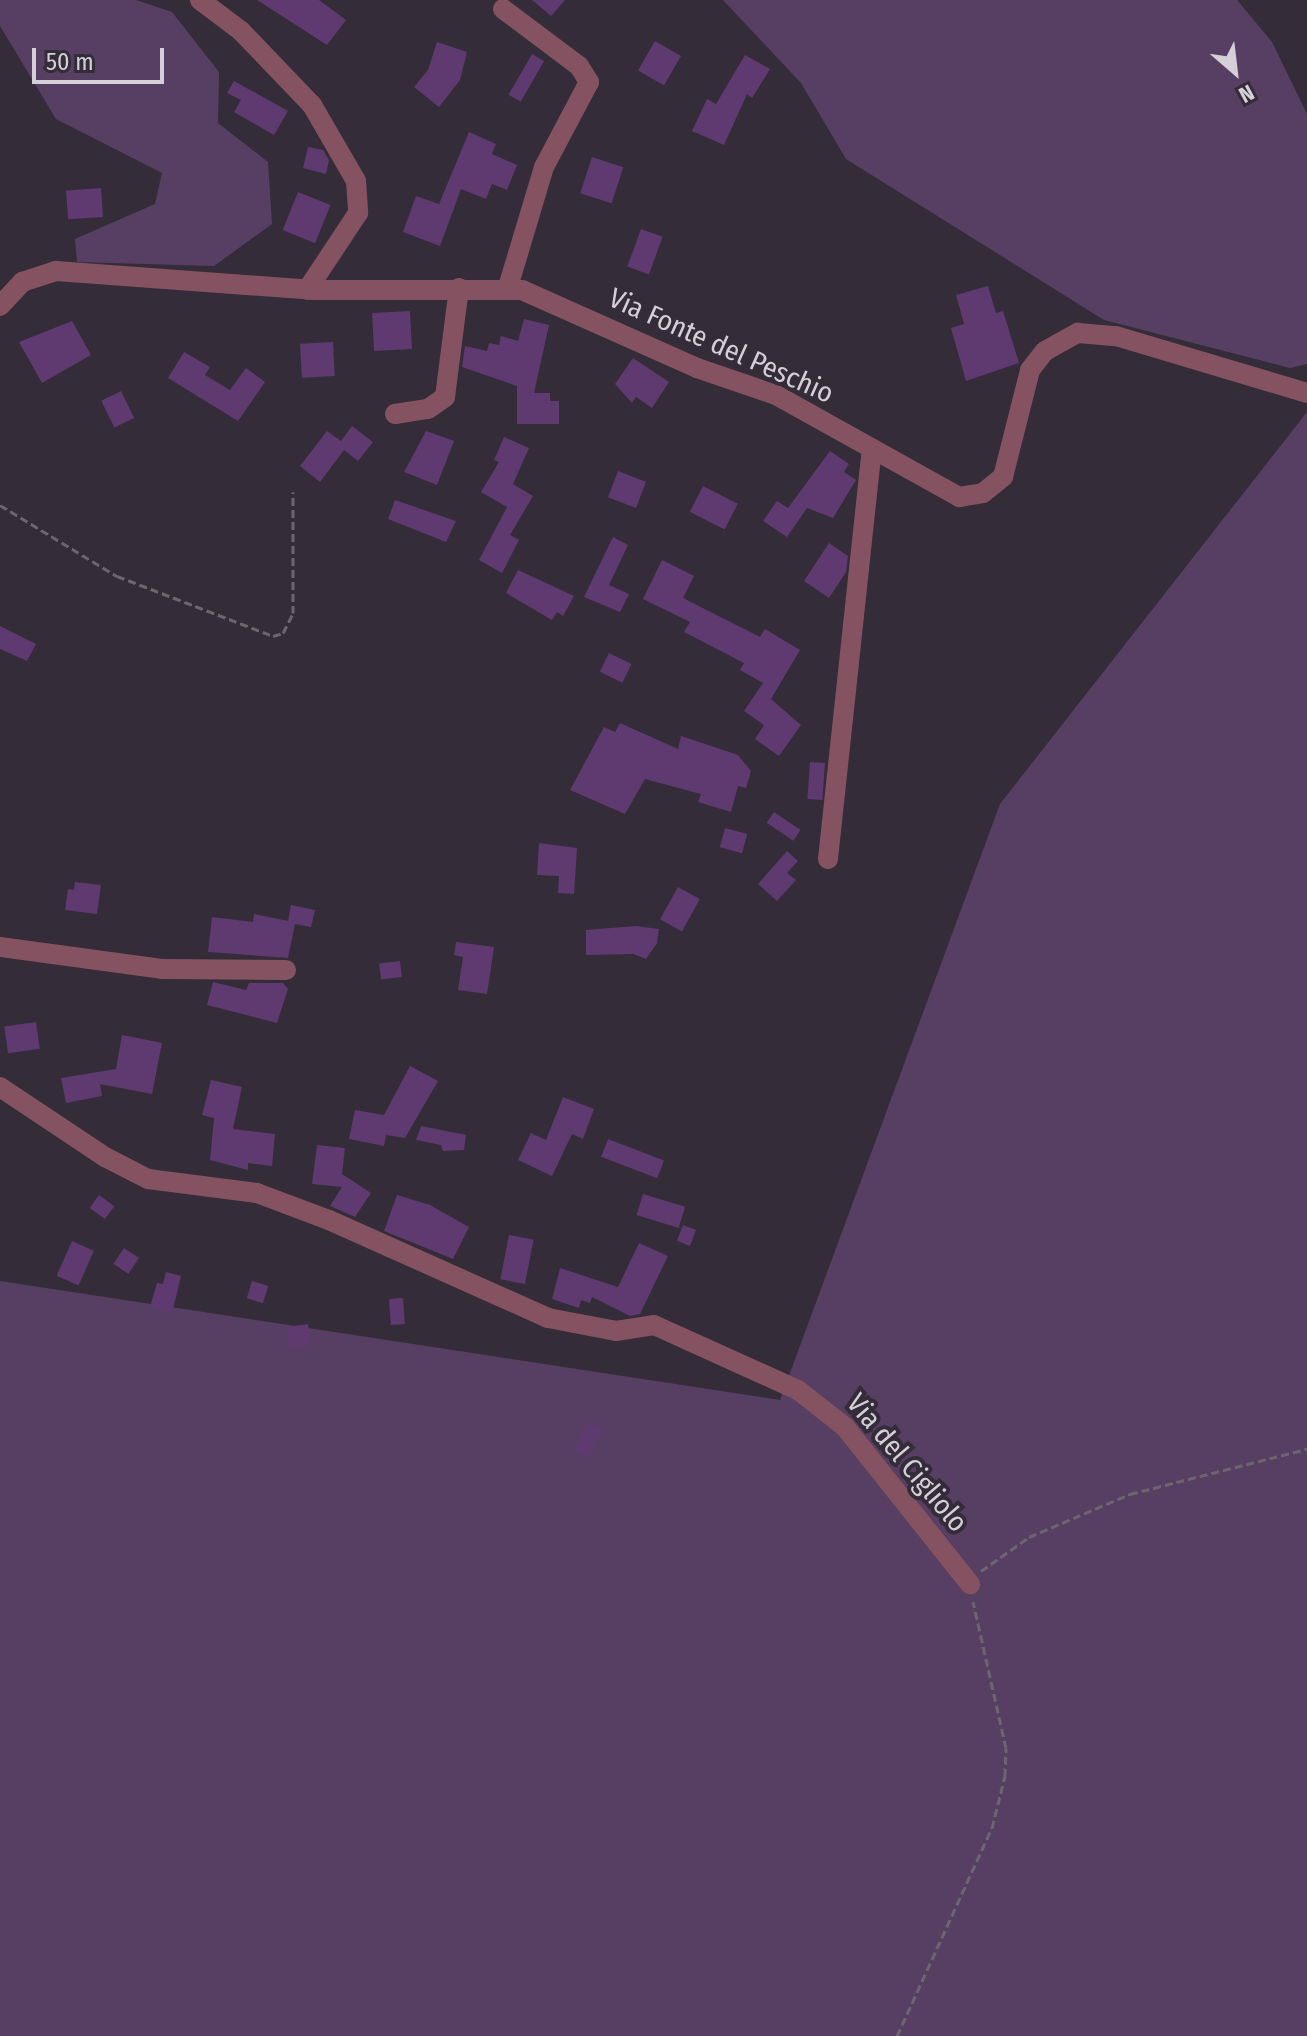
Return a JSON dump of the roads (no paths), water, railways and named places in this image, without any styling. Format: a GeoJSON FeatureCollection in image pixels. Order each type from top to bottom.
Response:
{"type":"FeatureCollection","features":[{"type":"Feature","properties":{"kind":"street"},"geometry":{"type":"LineString","coordinates":[[200,0],[241,31],[305,97],[331,130],[356,181],[358,213],[307,290]]}},
{"type":"Feature","properties":{"kind":"street"},"geometry":{"type":"LineString","coordinates":[[503,9],[579,66],[589,82],[544,167],[508,287]]}},
{"type":"Feature","properties":{"kind":"street","name":"Via Fonte del Peschio"},"geometry":{"type":"LineString","coordinates":[[0,306],[22,282],[56,271],[307,290],[508,287],[547,298],[697,368],[776,395],[954,496],[983,493],[1005,472],[1034,363],[1060,340],[1085,332],[1116,336],[1307,393]]}},
{"type":"Feature","properties":{"kind":"street"},"geometry":{"type":"LineString","coordinates":[[395,414],[428,409],[445,397],[459,288]]}},
{"type":"Feature","properties":{"kind":"street"},"geometry":{"type":"LineString","coordinates":[[828,859],[872,450]]}},
{"type":"Feature","properties":{"kind":"street"},"geometry":{"type":"LineString","coordinates":[[0,947],[162,969],[286,970]]}},
{"type":"Feature","properties":{"kind":"street","name":"Via del Cigliolo"},"geometry":{"type":"LineString","coordinates":[[0,1087],[113,1162],[148,1179],[225,1186],[268,1197],[548,1318],[616,1331],[654,1325],[706,1344],[755,1374],[798,1390],[845,1427],[970,1584]]}}]}
